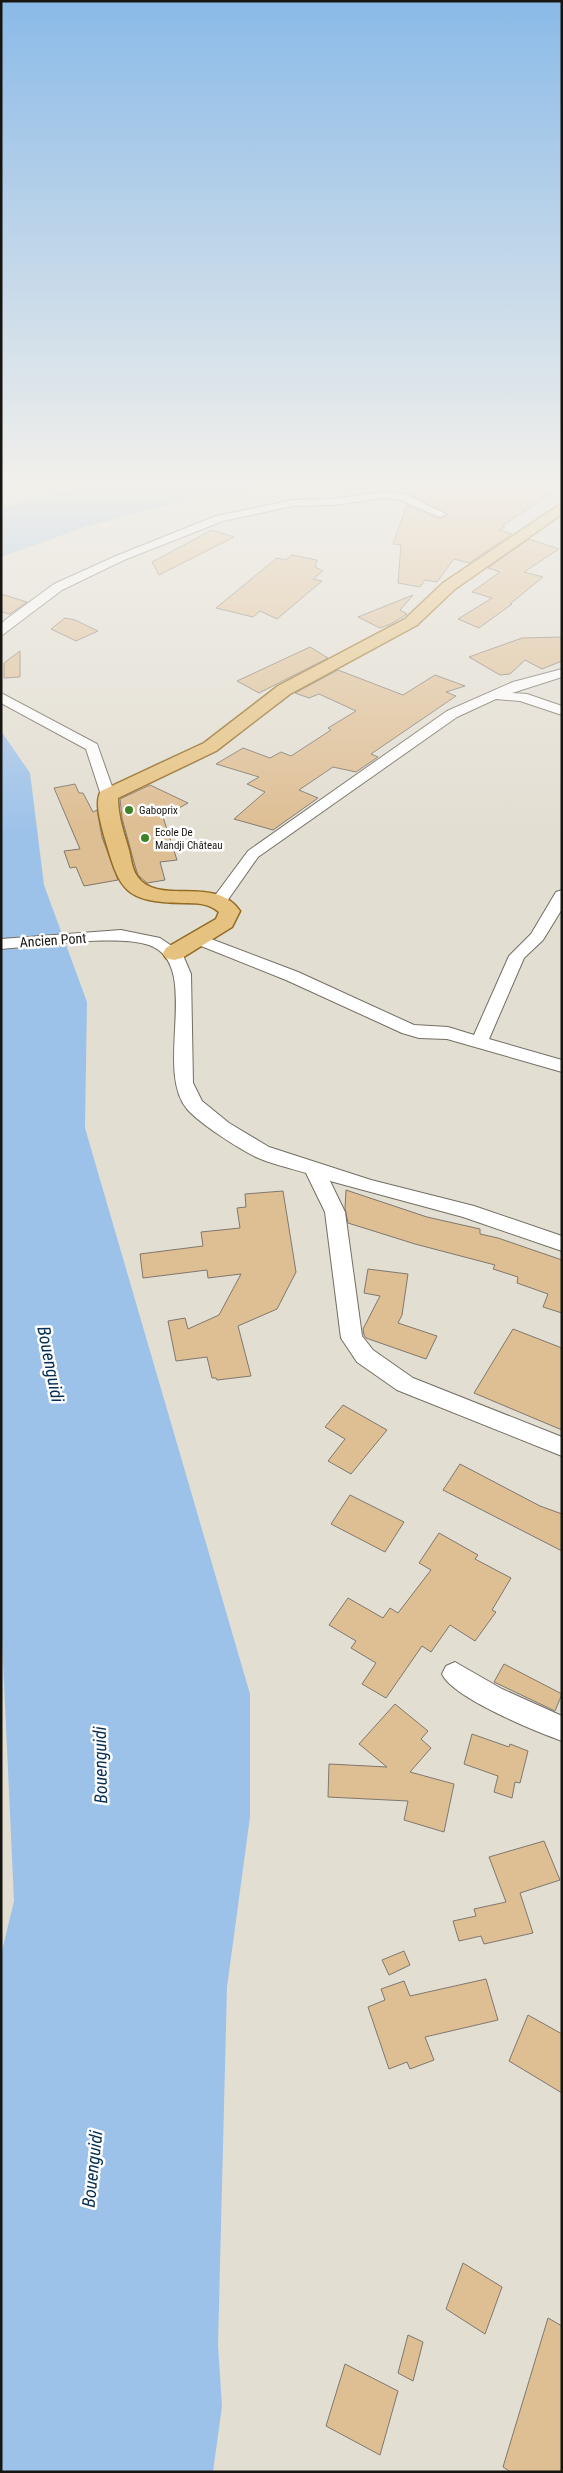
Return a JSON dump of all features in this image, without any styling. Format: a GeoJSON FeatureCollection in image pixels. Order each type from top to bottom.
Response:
{"type":"FeatureCollection","features":[{"type":"Feature","properties":{"kind":"main road"},"geometry":{"type":"LineString","coordinates":[[174,953],[225,922],[230,911],[219,901],[201,897],[152,894],[135,886],[127,877],[112,830],[108,795],[210,746],[231,732],[266,702],[291,686],[411,622],[432,602]]}},
{"type":"Feature","properties":{"kind":"street"},"geometry":{"type":"LineString","coordinates":[[1,632],[9,623],[37,602]]}},
{"type":"Feature","properties":{"kind":"street"},"geometry":{"type":"LineString","coordinates":[[219,901],[253,854],[452,714],[488,696],[545,676],[562,673]]}},
{"type":"Feature","properties":{"kind":"street"},"geometry":{"type":"LineString","coordinates":[[488,696],[522,696],[562,711]]}},
{"type":"Feature","properties":{"kind":"street"},"geometry":{"type":"LineString","coordinates":[[1,697],[92,747],[108,795]]}},
{"type":"Feature","properties":{"kind":"street"},"geometry":{"type":"LineString","coordinates":[[478,1042],[517,956],[537,937],[562,895]]}},
{"type":"Feature","properties":{"kind":"street","name":"Ancien Pont"},"geometry":{"type":"LineString","coordinates":[[1,944],[121,936],[154,941],[174,953]]}},
{"type":"Feature","properties":{"kind":"street"},"geometry":{"type":"LineString","coordinates":[[197,939],[292,976],[408,1029],[419,1032],[448,1033],[562,1066]]}},
{"type":"Feature","properties":{"kind":"street"},"geometry":{"type":"LineString","coordinates":[[174,953],[183,974],[184,1083],[194,1105],[222,1127],[262,1152],[368,1186],[468,1211],[562,1244]]}},
{"type":"Feature","properties":{"kind":"street"},"geometry":{"type":"LineString","coordinates":[[312,1168],[327,1193],[335,1212],[352,1338],[365,1356],[405,1384],[562,1447]]}},
{"type":"Feature","properties":{"kind":"street"},"geometry":{"type":"LineString","coordinates":[[455,1674],[493,1698],[562,1729]]}},
{"type":"Feature","properties":{"kind":"water","name":"Bouenguidi"},"geometry":{"type":"Polygon","coordinates":[[[1,731],[30,773],[44,885],[87,1002],[85,1128],[250,1694],[250,1817],[227,1987],[218,2345],[222,2406],[213,2472],[1,2472],[1,1955],[14,1901],[1,1618],[1,731]]]}},
{"type":"Feature","properties":{"kind":"building"},"geometry":{"type":"Polygon","coordinates":[[[1,602],[26,602],[10,614],[1,612],[1,602]]]}},
{"type":"Feature","properties":{"kind":"building"},"geometry":{"type":"Polygon","coordinates":[[[223,602],[297,602],[277,619],[260,611],[253,617],[216,608],[223,602]]]}},
{"type":"Feature","properties":{"kind":"building"},"geometry":{"type":"Polygon","coordinates":[[[394,602],[407,602],[400,610],[407,614],[391,624],[380,628],[358,617],[394,602]]]}},
{"type":"Feature","properties":{"kind":"building"},"geometry":{"type":"Polygon","coordinates":[[[485,602],[512,602],[479,628],[458,619],[485,602]]]}},
{"type":"Feature","properties":{"kind":"building"},"geometry":{"type":"Polygon","coordinates":[[[65,618],[75,620],[98,631],[76,641],[51,629],[65,618]]]}},
{"type":"Feature","properties":{"kind":"building"},"geometry":{"type":"Polygon","coordinates":[[[562,637],[562,661],[542,669],[525,660],[510,674],[500,675],[469,657],[522,638],[562,637]]]}},
{"type":"Feature","properties":{"kind":"building"},"geometry":{"type":"Polygon","coordinates":[[[310,647],[328,658],[259,693],[237,681],[310,647]]]}},
{"type":"Feature","properties":{"kind":"building"},"geometry":{"type":"Polygon","coordinates":[[[20,651],[20,677],[4,678],[4,663],[20,651]]]}},
{"type":"Feature","properties":{"kind":"building"},"geometry":{"type":"Polygon","coordinates":[[[338,670],[403,695],[435,675],[465,686],[446,692],[456,696],[371,754],[378,757],[356,772],[333,767],[299,790],[318,798],[273,830],[234,819],[265,792],[247,784],[259,777],[216,764],[243,748],[270,758],[281,752],[291,756],[331,730],[328,728],[356,711],[319,694],[309,698],[295,693],[338,670]]]}},
{"type":"Feature","properties":{"kind":"building"},"geometry":{"type":"Polygon","coordinates":[[[75,784],[79,793],[83,793],[93,812],[97,810],[102,837],[118,880],[84,886],[76,867],[70,868],[64,851],[80,849],[54,788],[75,784]]]}},
{"type":"Feature","properties":{"kind":"building"},"geometry":{"type":"Polygon","coordinates":[[[150,785],[188,803],[163,817],[177,860],[160,862],[165,880],[147,883],[138,875],[135,866],[122,818],[120,799],[150,785]]]}},
{"type":"Feature","properties":{"kind":"building"},"geometry":{"type":"Polygon","coordinates":[[[346,1190],[427,1217],[480,1229],[480,1234],[498,1238],[562,1260],[562,1313],[543,1307],[548,1294],[517,1283],[518,1277],[493,1269],[495,1265],[415,1244],[348,1223],[345,1208],[346,1190]]]}},
{"type":"Feature","properties":{"kind":"building"},"geometry":{"type":"Polygon","coordinates":[[[283,1191],[296,1272],[277,1309],[238,1326],[251,1376],[217,1380],[212,1378],[207,1357],[176,1361],[168,1321],[185,1318],[188,1329],[219,1315],[241,1274],[208,1278],[207,1270],[143,1278],[140,1254],[203,1246],[201,1232],[240,1228],[237,1208],[246,1207],[245,1194],[283,1191]]]}},
{"type":"Feature","properties":{"kind":"building"},"geometry":{"type":"Polygon","coordinates":[[[368,1269],[408,1274],[402,1315],[398,1323],[437,1336],[426,1359],[366,1338],[364,1335],[363,1329],[380,1296],[364,1293],[368,1269]]]}},
{"type":"Feature","properties":{"kind":"building"},"geometry":{"type":"Polygon","coordinates":[[[513,1329],[562,1348],[562,1430],[474,1393],[513,1329]]]}},
{"type":"Feature","properties":{"kind":"building"},"geometry":{"type":"Polygon","coordinates":[[[343,1405],[387,1430],[351,1474],[328,1461],[345,1439],[325,1427],[343,1405]]]}},
{"type":"Feature","properties":{"kind":"building"},"geometry":{"type":"Polygon","coordinates":[[[460,1464],[540,1506],[562,1514],[562,1551],[443,1490],[460,1464]]]}},
{"type":"Feature","properties":{"kind":"building"},"geometry":{"type":"Polygon","coordinates":[[[350,1495],[404,1522],[385,1552],[331,1524],[350,1495]]]}},
{"type":"Feature","properties":{"kind":"building"},"geometry":{"type":"Polygon","coordinates":[[[439,1533],[478,1555],[475,1559],[511,1578],[492,1610],[496,1612],[475,1641],[450,1625],[431,1652],[422,1646],[386,1698],[362,1684],[376,1663],[351,1648],[356,1641],[329,1625],[348,1598],[383,1618],[390,1608],[398,1613],[431,1570],[419,1563],[439,1533]]]}},
{"type":"Feature","properties":{"kind":"building"},"geometry":{"type":"Polygon","coordinates":[[[504,1664],[562,1694],[555,1711],[494,1682],[504,1664]]]}},
{"type":"Feature","properties":{"kind":"building"},"geometry":{"type":"Polygon","coordinates":[[[395,1704],[428,1731],[421,1739],[431,1748],[410,1772],[454,1784],[444,1832],[404,1820],[408,1801],[328,1797],[329,1764],[387,1767],[359,1744],[395,1704]]]}},
{"type":"Feature","properties":{"kind":"building"},"geometry":{"type":"Polygon","coordinates":[[[472,1734],[509,1747],[510,1744],[528,1751],[520,1783],[515,1782],[512,1798],[494,1792],[498,1776],[464,1764],[472,1734]]]}},
{"type":"Feature","properties":{"kind":"building"},"geometry":{"type":"Polygon","coordinates":[[[544,1841],[560,1880],[520,1893],[533,1933],[484,1944],[481,1936],[459,1941],[453,1921],[476,1916],[474,1909],[506,1902],[489,1857],[544,1841]]]}},
{"type":"Feature","properties":{"kind":"building"},"geometry":{"type":"Polygon","coordinates":[[[404,1951],[410,1965],[389,1975],[382,1960],[404,1951]]]}},
{"type":"Feature","properties":{"kind":"building"},"geometry":{"type":"Polygon","coordinates":[[[486,1979],[498,2020],[425,2037],[434,2060],[410,2069],[407,2062],[389,2069],[368,2007],[385,2000],[381,1989],[404,1981],[410,1996],[486,1979]]]}},
{"type":"Feature","properties":{"kind":"building"},"geometry":{"type":"Polygon","coordinates":[[[528,2015],[562,2034],[562,2093],[509,2061],[528,2015]]]}},
{"type":"Feature","properties":{"kind":"building"},"geometry":{"type":"Polygon","coordinates":[[[463,2263],[502,2287],[485,2334],[446,2309],[463,2263]]]}},
{"type":"Feature","properties":{"kind":"building"},"geometry":{"type":"Polygon","coordinates":[[[548,2318],[562,2326],[562,2472],[511,2472],[503,2467],[548,2318]]]}},
{"type":"Feature","properties":{"kind":"building"},"geometry":{"type":"Polygon","coordinates":[[[408,2335],[423,2342],[413,2381],[398,2373],[408,2335]]]}},
{"type":"Feature","properties":{"kind":"building"},"geometry":{"type":"Polygon","coordinates":[[[345,2364],[398,2391],[380,2455],[326,2426],[345,2364]]]}},
{"type":"Feature","properties":{"kind":"place","name":"Gaboprix"},"geometry":{"type":"Point","coordinates":[129,810]}},
{"type":"Feature","properties":{"kind":"place","name":"Ecole De Mandji Château"},"geometry":{"type":"Point","coordinates":[145,838]}}]}
